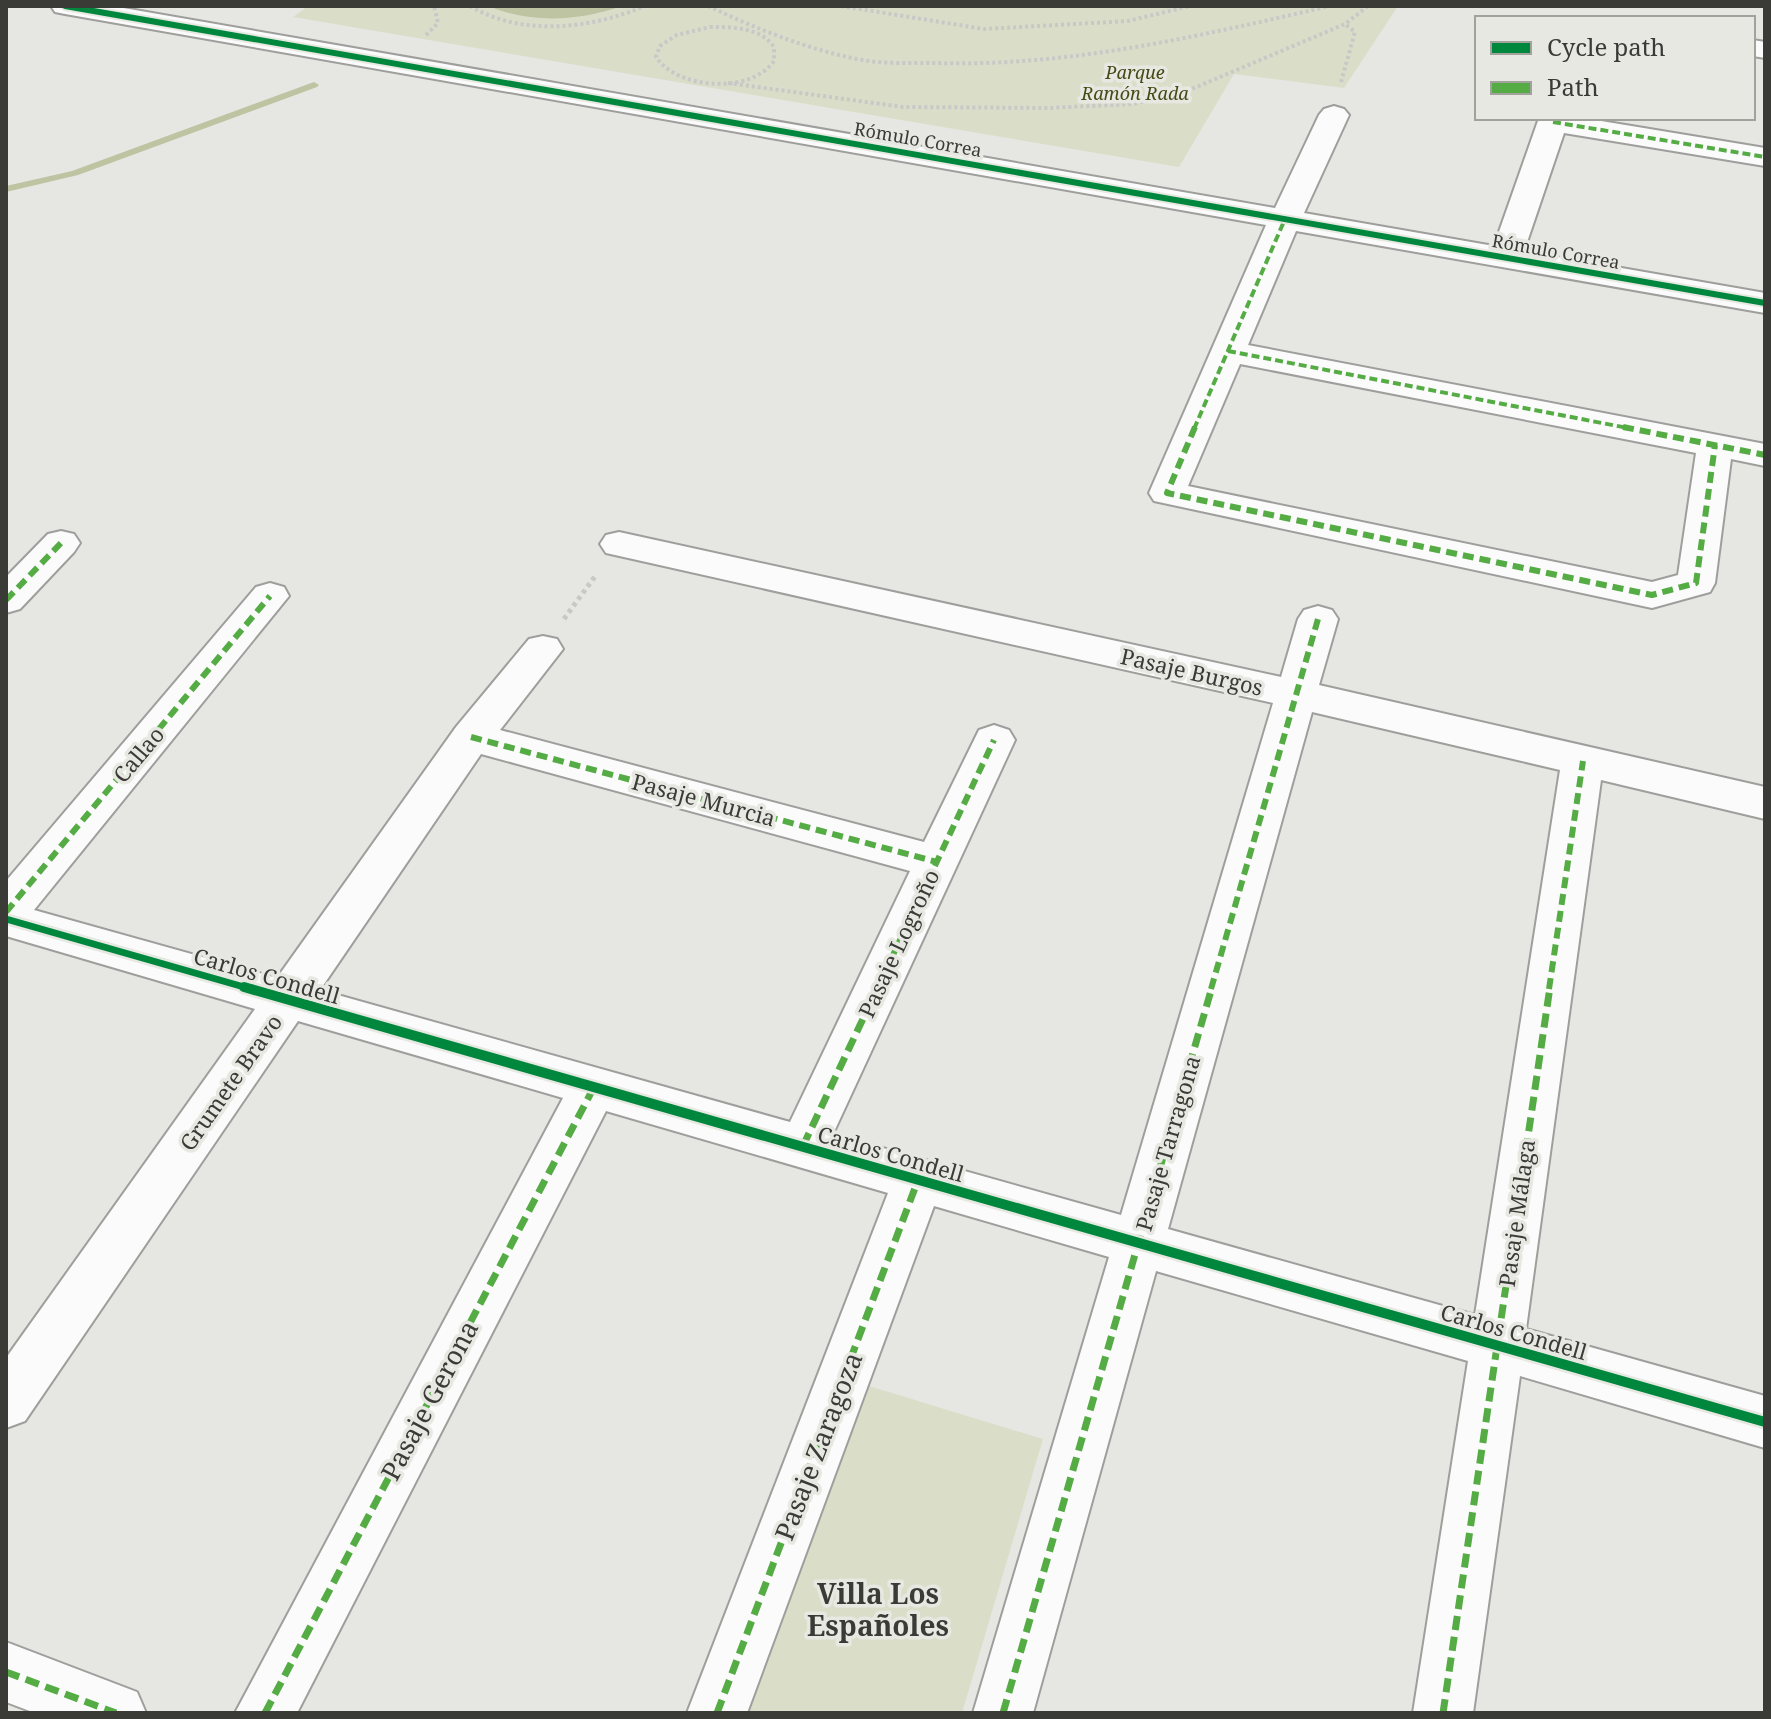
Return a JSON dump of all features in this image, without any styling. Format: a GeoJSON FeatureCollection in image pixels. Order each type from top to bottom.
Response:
{"type":"FeatureCollection","features":[{"type":"Feature","properties":{"kind":"street","name":"Rómulo Correa"},"geometry":{"type":"LineString","coordinates":[[65,6],[1765,303]]}},
{"type":"Feature","properties":{"kind":"street"},"geometry":{"type":"LineString","coordinates":[[1334,115],[1285,219],[1167,493],[1652,595],[1696,583],[1715,445]]}},
{"type":"Feature","properties":{"kind":"street"},"geometry":{"type":"LineString","coordinates":[[1506,258],[1553,120],[1765,157]]}},
{"type":"Feature","properties":{"kind":"street"},"geometry":{"type":"LineString","coordinates":[[1228,351],[1765,455]]}},
{"type":"Feature","properties":{"kind":"street"},"geometry":{"type":"LineString","coordinates":[[6,600],[61,543]]}},
{"type":"Feature","properties":{"kind":"street","name":"Pasaje Burgos"},"geometry":{"type":"LineString","coordinates":[[619,544],[1296,694],[1765,803]]}},
{"type":"Feature","properties":{"kind":"street","name":"Callao"},"geometry":{"type":"LineString","coordinates":[[6,912],[270,596]]}},
{"type":"Feature","properties":{"kind":"street","name":"Pasaje Tarragona"},"geometry":{"type":"LineString","coordinates":[[1003,1713],[1318,619]]}},
{"type":"Feature","properties":{"kind":"street","name":"Grumete Bravo"},"geometry":{"type":"LineString","coordinates":[[6,1403],[471,737],[543,649]]}},
{"type":"Feature","properties":{"kind":"street","name":"Pasaje Murcia"},"geometry":{"type":"LineString","coordinates":[[471,737],[937,862]]}},
{"type":"Feature","properties":{"kind":"street","name":"Pasaje Logroño"},"geometry":{"type":"LineString","coordinates":[[803,1146],[994,740]]}},
{"type":"Feature","properties":{"kind":"street","name":"Pasaje Málaga"},"geometry":{"type":"LineString","coordinates":[[1443,1713],[1583,761]]}},
{"type":"Feature","properties":{"kind":"street","name":"Carlos Condell"},"geometry":{"type":"LineString","coordinates":[[6,919],[1765,1422]]}},
{"type":"Feature","properties":{"kind":"street","name":"Pasaje Gerona"},"geometry":{"type":"LineString","coordinates":[[265,1713],[594,1087]]}},
{"type":"Feature","properties":{"kind":"street","name":"Pasaje Zaragoza"},"geometry":{"type":"LineString","coordinates":[[717,1713],[918,1180]]}},
{"type":"Feature","properties":{"kind":"street"},"geometry":{"type":"LineString","coordinates":[[6,1672],[116,1713]]}},
{"type":"Feature","properties":{"kind":"path"},"geometry":{"type":"LineString","coordinates":[[470,6],[503,21],[538,26],[575,25],[611,19],[645,6]]}},
{"type":"Feature","properties":{"kind":"path"},"geometry":{"type":"LineString","coordinates":[[708,6],[784,38],[864,60],[984,64],[1061,61],[1158,46],[1330,6]]}},
{"type":"Feature","properties":{"kind":"path"},"geometry":{"type":"LineString","coordinates":[[841,6],[984,29],[1128,21],[1190,6]]}},
{"type":"Feature","properties":{"kind":"path"},"geometry":{"type":"LineString","coordinates":[[728,83],[762,72],[773,64],[776,54],[773,44],[748,30],[729,27],[691,30],[675,35],[656,51],[655,61],[661,70],[672,77],[707,84],[728,83],[903,107],[1048,108],[1133,104],[1187,91],[1345,24],[1368,6]]}},
{"type":"Feature","properties":{"kind":"path"},"geometry":{"type":"LineString","coordinates":[[1334,115],[1344,63],[1354,41],[1355,32],[1345,24]]}},
{"type":"Feature","properties":{"kind":"path"},"geometry":{"type":"LineString","coordinates":[[748,30],[755,26]]}},
{"type":"Feature","properties":{"kind":"path"},"geometry":{"type":"LineString","coordinates":[[543,649],[619,544]]}},
{"type":"Feature","properties":{"kind":"green space","name":"Parque Ramón Rada"},"geometry":{"type":"Polygon","coordinates":[[[308,6],[1398,6],[1344,88],[1234,74],[1179,167],[293,17],[308,6]]]}},
{"type":"Feature","properties":{"kind":"green space"},"geometry":{"type":"Polygon","coordinates":[[[856,1382],[1043,1439],[962,1713],[738,1713],[856,1382]]]}},
{"type":"Feature","properties":{"kind":"shaded area"},"geometry":{"type":"Polygon","coordinates":[[[488,6],[622,6],[589,15],[538,18],[488,6]]]}},
{"type":"Feature","properties":{"kind":"waterway"},"geometry":{"type":"LineString","coordinates":[[6,189],[75,173],[314,85]]}},
{"type":"Feature","properties":{"kind":"marked path"},"geometry":{"type":"LineString","coordinates":[[1553,122],[1765,157]]}},
{"type":"Feature","properties":{"kind":"marked path"},"geometry":{"type":"LineString","coordinates":[[1285,219],[1167,493],[1652,595],[1696,583],[1715,445]]}},
{"type":"Feature","properties":{"kind":"marked path"},"geometry":{"type":"LineString","coordinates":[[1228,351],[1765,455]]}},
{"type":"Feature","properties":{"kind":"marked path"},"geometry":{"type":"LineString","coordinates":[[6,600],[61,543]]}},
{"type":"Feature","properties":{"kind":"marked path"},"geometry":{"type":"LineString","coordinates":[[6,912],[270,596]]}},
{"type":"Feature","properties":{"kind":"marked path"},"geometry":{"type":"LineString","coordinates":[[1003,1713],[1318,619]]}},
{"type":"Feature","properties":{"kind":"marked path"},"geometry":{"type":"LineString","coordinates":[[471,737],[937,862]]}},
{"type":"Feature","properties":{"kind":"marked path"},"geometry":{"type":"LineString","coordinates":[[803,1146],[994,740]]}},
{"type":"Feature","properties":{"kind":"marked path"},"geometry":{"type":"LineString","coordinates":[[1443,1713],[1583,761]]}},
{"type":"Feature","properties":{"kind":"marked path"},"geometry":{"type":"LineString","coordinates":[[265,1713],[594,1087]]}},
{"type":"Feature","properties":{"kind":"marked path"},"geometry":{"type":"LineString","coordinates":[[717,1713],[918,1180]]}},
{"type":"Feature","properties":{"kind":"marked path"},"geometry":{"type":"LineString","coordinates":[[6,1672],[116,1713]]}},
{"type":"Feature","properties":{"kind":"cycle path"},"geometry":{"type":"LineString","coordinates":[[65,6],[1765,303]]}},
{"type":"Feature","properties":{"kind":"cycle path"},"geometry":{"type":"LineString","coordinates":[[6,919],[1765,1422]]}},
{"type":"Feature","properties":{"kind":"district","name":"Villa Los Españoles"},"geometry":{"type":"Point","coordinates":[878,1609]}}]}
